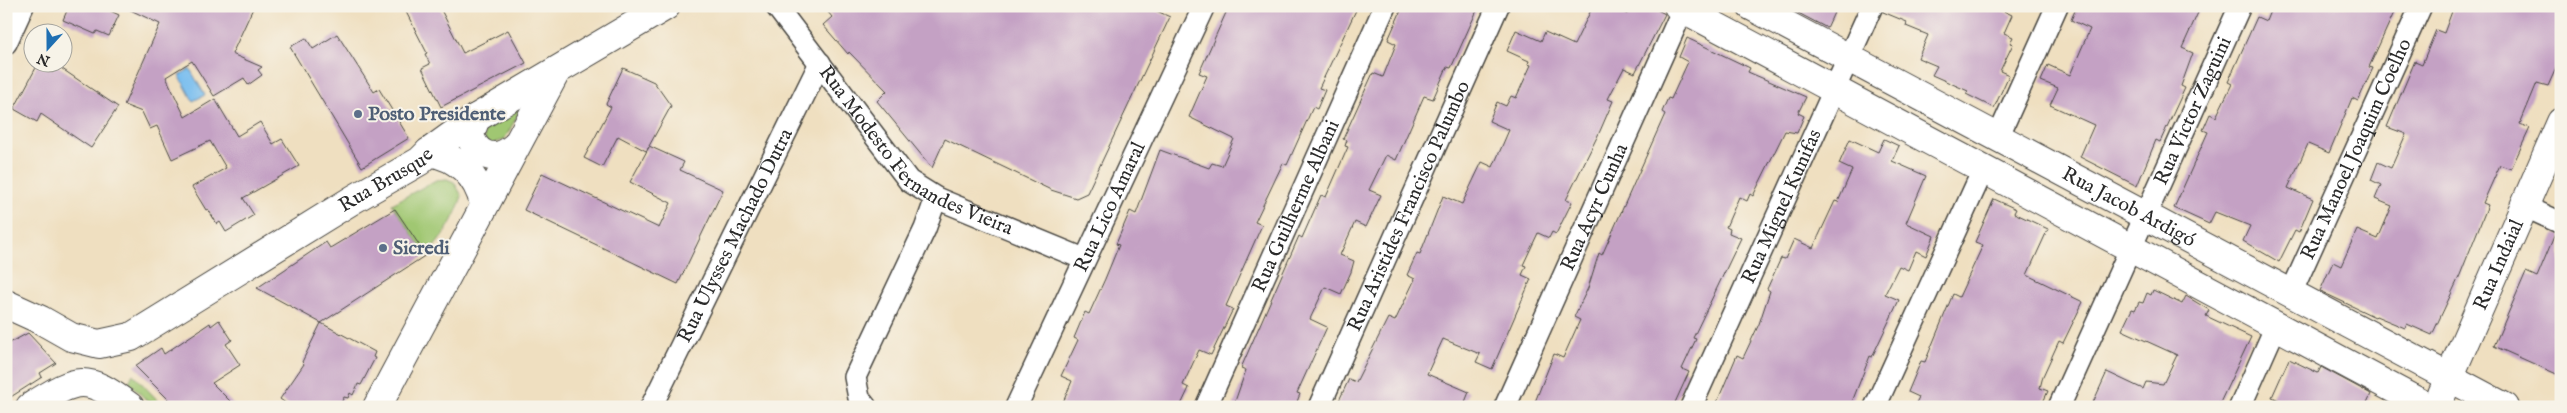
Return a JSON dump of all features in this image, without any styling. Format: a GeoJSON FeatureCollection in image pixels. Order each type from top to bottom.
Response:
{"type":"FeatureCollection","features":[{"type":"Feature","properties":{"kind":"main road","name":"Rua Brusque"},"geometry":{"type":"LineString","coordinates":[[6,304],[42,320],[71,337],[99,344],[131,337],[346,204],[420,161],[429,152],[476,118],[556,72],[643,15],[666,6]]}},
{"type":"Feature","properties":{"kind":"main road","name":"Rua Jacob Ardigó"},"geometry":{"type":"LineString","coordinates":[[1751,6],[2505,407]]}},
{"type":"Feature","properties":{"kind":"main road","name":"Rua Jacob Ardigó"},"geometry":{"type":"LineString","coordinates":[[1681,8],[2428,407]]}},
{"type":"Feature","properties":{"kind":"main road"},"geometry":{"type":"LineString","coordinates":[[377,407],[513,148],[556,72]]}},
{"type":"Feature","properties":{"kind":"main road"},"geometry":{"type":"LineString","coordinates":[[476,118],[470,134],[476,149],[491,157],[499,157],[513,148]]}},
{"type":"Feature","properties":{"kind":"main road","name":"Rua Indaial"},"geometry":{"type":"LineString","coordinates":[[2436,407],[2561,122]]}},
{"type":"Feature","properties":{"kind":"main road"},"geometry":{"type":"LineString","coordinates":[[429,152],[451,158],[461,164],[476,182],[484,204]]}},
{"type":"Feature","properties":{"kind":"main road"},"geometry":{"type":"LineString","coordinates":[[30,407],[58,390],[80,382],[103,387],[130,407]]}},
{"type":"Feature","properties":{"kind":"street"},"geometry":{"type":"LineString","coordinates":[[6,43],[23,6]]}},
{"type":"Feature","properties":{"kind":"street","name":"Rua Modesto Fernandes Vieira"},"geometry":{"type":"LineString","coordinates":[[776,6],[909,182],[936,198],[1084,259]]}},
{"type":"Feature","properties":{"kind":"street","name":"Rua Lico Amaral"},"geometry":{"type":"LineString","coordinates":[[1016,407],[1204,6]]}},
{"type":"Feature","properties":{"kind":"street","name":"Rua Guilherme Albani"},"geometry":{"type":"LineString","coordinates":[[1206,407],[1385,6]]}},
{"type":"Feature","properties":{"kind":"street","name":"Rua Aristides Francisco Palumbo"},"geometry":{"type":"LineString","coordinates":[[1319,407],[1498,6]]}},
{"type":"Feature","properties":{"kind":"street","name":"Rua Miguel Kunifas"},"geometry":{"type":"LineString","coordinates":[[1691,407],[1872,6]]}},
{"type":"Feature","properties":{"kind":"street"},"geometry":{"type":"LineString","coordinates":[[1998,137],[2057,6]]}},
{"type":"Feature","properties":{"kind":"street","name":"Rua Victor Zaguini"},"geometry":{"type":"LineString","coordinates":[[2059,407],[2240,6]]}},
{"type":"Feature","properties":{"kind":"street","name":"Rua Manoel Joaquim Coelho"},"geometry":{"type":"LineString","coordinates":[[2291,293],[2421,6]]}},
{"type":"Feature","properties":{"kind":"street","name":"Rua Acyr Cunha"},"geometry":{"type":"LineString","coordinates":[[1505,407],[1681,8]]}},
{"type":"Feature","properties":{"kind":"street","name":"Rua Ulysses Machado Dutra"},"geometry":{"type":"LineString","coordinates":[[651,407],[820,63]]}},
{"type":"Feature","properties":{"kind":"street"},"geometry":{"type":"LineString","coordinates":[[1875,407],[1983,170]]}},
{"type":"Feature","properties":{"kind":"street"},"geometry":{"type":"LineString","coordinates":[[866,407],[859,398],[855,377],[925,229],[936,198]]}},
{"type":"Feature","properties":{"kind":"street"},"geometry":{"type":"LineString","coordinates":[[2524,206],[2561,223]]}},
{"type":"Feature","properties":{"kind":"street"},"geometry":{"type":"LineString","coordinates":[[2240,407],[2276,326]]}},
{"type":"Feature","properties":{"kind":"green space"},"geometry":{"type":"Polygon","coordinates":[[[525,102],[504,140],[491,144],[485,140],[484,130],[487,125],[525,102]]]}},
{"type":"Feature","properties":{"kind":"green space"},"geometry":{"type":"Polygon","coordinates":[[[447,179],[454,182],[462,196],[448,228],[426,255],[392,204],[436,180],[447,179]]]}},
{"type":"Feature","properties":{"kind":"green space"},"geometry":{"type":"Polygon","coordinates":[[[133,374],[162,405],[147,401],[129,382],[133,374]]]}},
{"type":"Feature","properties":{"kind":"water"},"geometry":{"type":"Polygon","coordinates":[[[190,69],[205,95],[193,101],[179,75],[190,69]]]}},
{"type":"Feature","properties":{"kind":"building"},"geometry":{"type":"Polygon","coordinates":[[[69,6],[100,6],[119,15],[109,36],[97,31],[95,34],[72,24],[72,22],[63,20],[69,6]]]}},
{"type":"Feature","properties":{"kind":"building"},"geometry":{"type":"Polygon","coordinates":[[[122,6],[254,6],[232,54],[262,67],[258,70],[262,75],[248,85],[244,78],[214,96],[192,61],[166,77],[185,117],[215,99],[237,136],[260,122],[273,144],[282,139],[299,166],[243,198],[254,215],[226,232],[220,222],[217,224],[208,209],[206,210],[192,187],[226,168],[210,141],[172,159],[157,126],[150,129],[142,112],[124,105],[160,24],[122,6]]]}},
{"type":"Feature","properties":{"kind":"building"},"geometry":{"type":"Polygon","coordinates":[[[403,6],[439,6],[463,53],[508,30],[526,63],[441,107],[422,68],[430,64],[425,54],[427,53],[403,6]]]}},
{"type":"Feature","properties":{"kind":"building"},"geometry":{"type":"Polygon","coordinates":[[[823,6],[1146,6],[1170,17],[1087,193],[1076,198],[1051,190],[945,139],[932,168],[877,101],[887,91],[849,52],[848,54],[823,25],[832,17],[823,6]]]}},
{"type":"Feature","properties":{"kind":"building"},"geometry":{"type":"Polygon","coordinates":[[[1229,6],[1358,6],[1319,88],[1325,90],[1317,109],[1313,107],[1287,165],[1283,163],[1255,222],[1262,225],[1226,306],[1233,309],[1211,355],[1199,350],[1183,385],[1189,388],[1180,407],[1061,407],[1072,381],[1061,376],[1078,340],[1074,338],[1085,312],[1089,314],[1105,279],[1119,245],[1116,244],[1130,211],[1136,214],[1160,150],[1209,168],[1212,163],[1222,166],[1234,139],[1189,117],[1207,76],[1199,73],[1229,6]]]}},
{"type":"Feature","properties":{"kind":"building"},"geometry":{"type":"Polygon","coordinates":[[[1403,6],[1479,6],[1451,68],[1447,67],[1433,99],[1424,96],[1396,160],[1386,155],[1369,190],[1381,195],[1366,227],[1355,222],[1340,255],[1354,261],[1341,294],[1325,287],[1310,319],[1327,327],[1297,393],[1300,394],[1295,407],[1233,407],[1246,370],[1241,368],[1299,236],[1302,238],[1321,195],[1326,197],[1348,147],[1345,146],[1347,140],[1343,139],[1373,73],[1383,77],[1396,44],[1388,40],[1403,6]]]}},
{"type":"Feature","properties":{"kind":"building"},"geometry":{"type":"Polygon","coordinates":[[[1593,6],[1610,6],[1627,14],[1631,6],[1650,6],[1665,14],[1635,73],[1624,68],[1608,99],[1613,101],[1566,200],[1572,202],[1556,234],[1552,232],[1549,238],[1538,233],[1523,265],[1526,266],[1522,275],[1531,279],[1492,369],[1476,362],[1480,354],[1443,339],[1427,374],[1469,392],[1463,407],[1336,407],[1349,379],[1356,382],[1388,318],[1395,321],[1415,279],[1407,275],[1417,253],[1420,254],[1443,196],[1462,204],[1482,162],[1493,167],[1509,130],[1489,121],[1497,102],[1506,106],[1511,96],[1516,98],[1531,65],[1528,64],[1529,61],[1507,51],[1516,30],[1541,41],[1545,32],[1574,45],[1593,6]]]}},
{"type":"Feature","properties":{"kind":"building"},"geometry":{"type":"Polygon","coordinates":[[[1785,6],[1837,6],[1827,28],[1785,6]]]}},
{"type":"Feature","properties":{"kind":"building"},"geometry":{"type":"Polygon","coordinates":[[[1884,6],[1993,6],[2012,15],[2004,33],[2013,37],[2010,43],[2013,44],[2000,71],[2009,75],[1994,108],[1966,94],[1968,91],[1932,75],[1937,66],[1918,58],[1928,35],[1906,26],[1907,22],[1883,12],[1884,6]]]}},
{"type":"Feature","properties":{"kind":"building"},"geometry":{"type":"Polygon","coordinates":[[[2077,6],[2201,6],[2182,48],[2193,53],[2181,86],[2185,88],[2160,142],[2156,140],[2137,186],[2080,157],[2094,125],[2050,105],[2058,88],[2041,81],[2048,65],[2070,75],[2090,29],[2071,20],[2077,6]]]}},
{"type":"Feature","properties":{"kind":"building"},"geometry":{"type":"Polygon","coordinates":[[[2272,6],[2397,6],[2369,67],[2373,68],[2358,101],[2352,98],[2329,153],[2308,144],[2288,188],[2313,199],[2299,232],[2295,230],[2279,262],[2243,241],[2250,226],[2215,212],[2209,224],[2174,208],[2208,132],[2203,130],[2210,114],[2216,117],[2232,84],[2228,82],[2257,17],[2266,21],[2272,6]]]}},
{"type":"Feature","properties":{"kind":"building"},"geometry":{"type":"Polygon","coordinates":[[[2454,6],[2561,6],[2561,57],[2548,86],[2537,83],[2520,124],[2530,128],[2511,169],[2500,165],[2483,203],[2488,205],[2460,275],[2432,335],[2407,324],[2405,328],[2375,317],[2320,291],[2333,262],[2341,266],[2357,230],[2378,239],[2392,206],[2375,199],[2381,185],[2371,180],[2378,162],[2391,168],[2406,134],[2387,127],[2415,61],[2422,64],[2436,30],[2444,33],[2454,6]]]}},
{"type":"Feature","properties":{"kind":"building"},"geometry":{"type":"Polygon","coordinates":[[[337,34],[374,92],[379,89],[409,138],[362,167],[290,47],[306,38],[313,49],[337,34]]]}},
{"type":"Feature","properties":{"kind":"building"},"geometry":{"type":"Polygon","coordinates":[[[1687,38],[1750,68],[1748,72],[1806,97],[1798,113],[1804,116],[1797,133],[1785,131],[1753,196],[1750,194],[1747,201],[1739,197],[1726,227],[1730,229],[1729,233],[1741,238],[1693,338],[1696,339],[1682,369],[1689,372],[1673,407],[1533,407],[1554,354],[1563,358],[1580,320],[1574,317],[1588,288],[1599,253],[1602,255],[1665,114],[1662,112],[1668,98],[1671,99],[1688,62],[1679,57],[1687,38]]]}},
{"type":"Feature","properties":{"kind":"building"},"geometry":{"type":"Polygon","coordinates":[[[623,68],[654,82],[671,106],[649,146],[684,162],[680,170],[723,190],[678,284],[524,210],[542,173],[659,228],[671,203],[630,182],[649,147],[646,151],[618,136],[602,167],[584,158],[611,107],[606,104],[623,68]]]}},
{"type":"Feature","properties":{"kind":"building"},"geometry":{"type":"Polygon","coordinates":[[[34,72],[67,72],[118,107],[91,148],[41,114],[37,122],[14,109],[34,72]]]}},
{"type":"Feature","properties":{"kind":"building"},"geometry":{"type":"Polygon","coordinates":[[[1850,139],[1878,152],[1884,139],[1899,146],[1892,161],[1926,176],[1906,223],[1934,236],[1926,256],[1916,251],[1908,270],[1899,266],[1885,294],[1899,300],[1872,357],[1870,356],[1850,407],[1715,407],[1737,355],[1743,358],[1759,324],[1770,291],[1767,289],[1781,258],[1785,259],[1794,239],[1813,248],[1835,201],[1838,202],[1852,170],[1839,164],[1850,139]]]}},
{"type":"Feature","properties":{"kind":"building"},"geometry":{"type":"Polygon","coordinates":[[[1994,199],[2016,209],[2014,213],[2048,229],[2027,275],[2083,302],[2063,343],[2059,341],[2043,376],[2040,388],[2048,391],[2041,407],[1914,407],[1919,397],[1908,392],[1921,361],[1925,362],[1953,294],[1959,297],[1983,245],[1975,242],[1994,199]]]}},
{"type":"Feature","properties":{"kind":"building"},"geometry":{"type":"Polygon","coordinates":[[[395,209],[426,255],[321,323],[257,288],[326,242],[330,248],[395,209]]]}},
{"type":"Feature","properties":{"kind":"building"},"geometry":{"type":"Polygon","coordinates":[[[2555,234],[2561,235],[2561,376],[2494,346],[2526,272],[2537,277],[2555,234]]]}},
{"type":"Feature","properties":{"kind":"building"},"geometry":{"type":"Polygon","coordinates":[[[2153,290],[2182,304],[2186,296],[2209,310],[2206,316],[2251,337],[2218,407],[2091,407],[2107,372],[2143,389],[2146,382],[2163,384],[2177,355],[2122,330],[2132,309],[2135,310],[2139,302],[2143,303],[2147,293],[2151,295],[2153,290]]]}},
{"type":"Feature","properties":{"kind":"building"},"geometry":{"type":"Polygon","coordinates":[[[219,320],[232,340],[226,344],[240,365],[212,383],[236,407],[176,407],[135,366],[161,348],[164,354],[210,323],[211,326],[219,320]]]}},
{"type":"Feature","properties":{"kind":"building"},"geometry":{"type":"Polygon","coordinates":[[[321,323],[375,352],[373,357],[375,358],[361,385],[358,384],[353,395],[350,393],[348,398],[344,397],[339,407],[291,407],[280,399],[304,364],[302,362],[321,323]]]}},
{"type":"Feature","properties":{"kind":"building"},"geometry":{"type":"Polygon","coordinates":[[[28,333],[56,363],[40,373],[42,377],[6,400],[6,345],[28,333]]]}},
{"type":"Feature","properties":{"kind":"building"},"geometry":{"type":"Polygon","coordinates":[[[2289,359],[2318,373],[2321,367],[2371,394],[2365,407],[2276,407],[2279,400],[2272,397],[2289,359]]]}},
{"type":"Feature","properties":{"kind":"place","name":"Posto Presidente"},"geometry":{"type":"Point","coordinates":[358,114]}},
{"type":"Feature","properties":{"kind":"place","name":"Sicredi"},"geometry":{"type":"Point","coordinates":[383,248]}}]}
